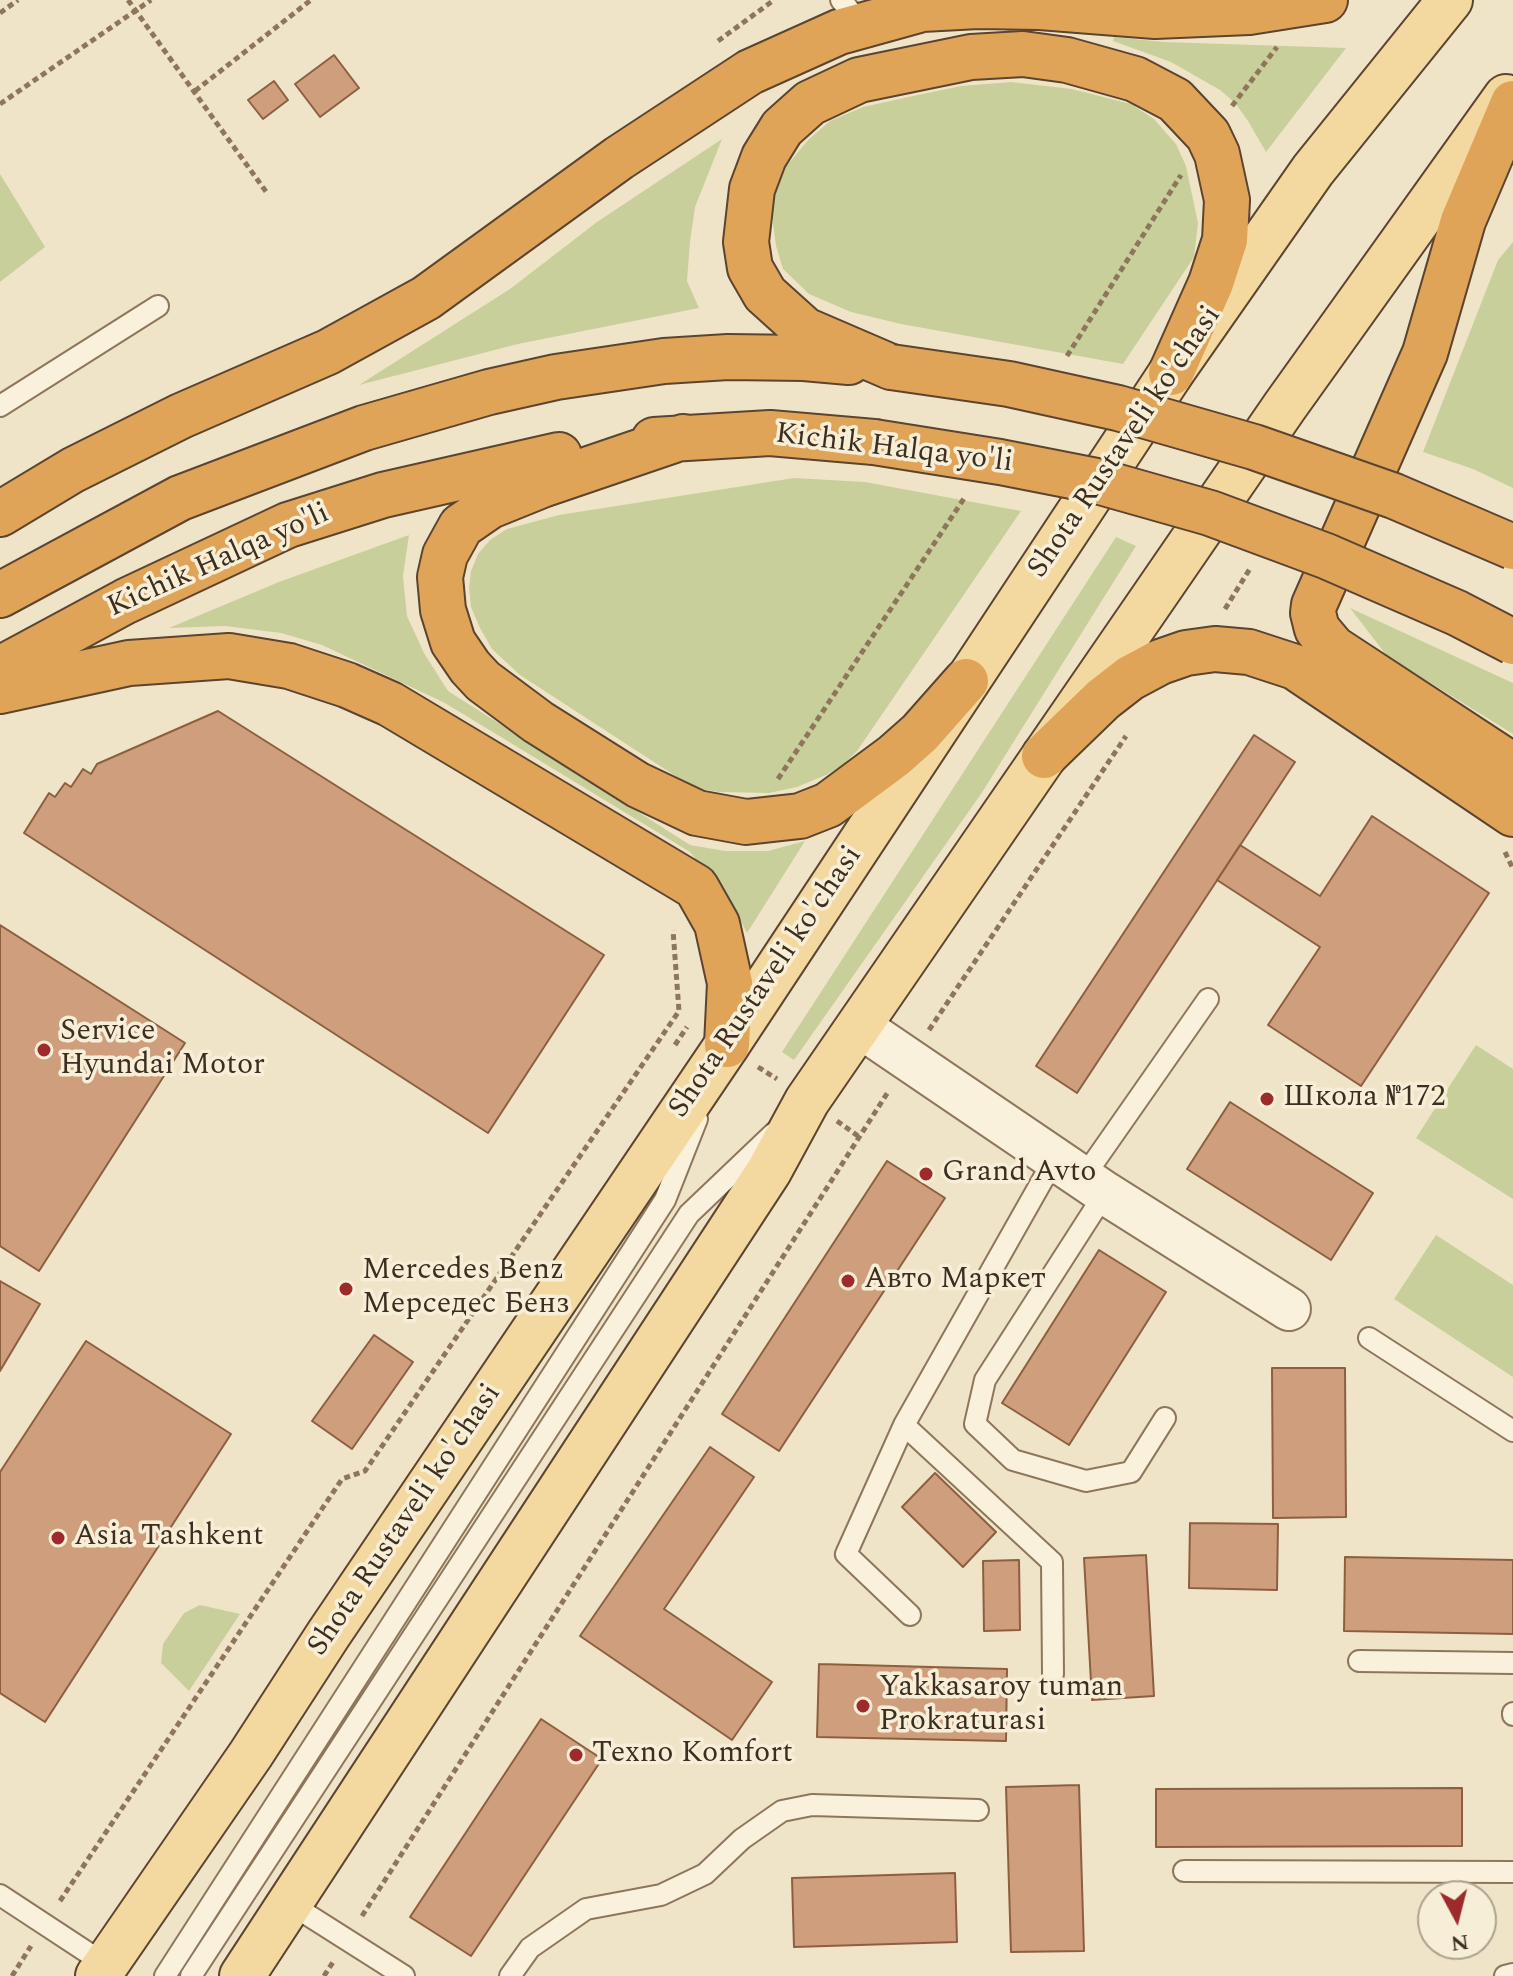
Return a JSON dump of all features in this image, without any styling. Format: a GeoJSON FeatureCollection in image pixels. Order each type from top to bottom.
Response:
{"type":"FeatureCollection","features":[{"type":"Feature","properties":{"kind":"highway"},"geometry":{"type":"LineString","coordinates":[[0,514],[73,470],[181,416],[328,352],[426,298],[619,158],[750,72],[839,32],[851,13],[978,6],[1040,7],[1155,16],[1260,11],[1325,0]]}},
{"type":"Feature","properties":{"kind":"highway"},"geometry":{"type":"LineString","coordinates":[[891,367],[805,330],[765,294],[750,268],[746,242],[752,189],[764,157],[782,128],[810,103],[859,80],[971,57],[1023,54],[1067,60],[1135,79],[1175,100],[1208,135],[1217,154],[1227,200],[1225,240],[1211,283],[1171,373]]}},
{"type":"Feature","properties":{"kind":"highway"},"geometry":{"type":"LineString","coordinates":[[1513,103],[1463,221],[1425,353],[1313,613],[1317,629],[1333,648],[1513,766]]}},
{"type":"Feature","properties":{"kind":"highway"},"geometry":{"type":"LineString","coordinates":[[0,595],[180,498],[364,428],[489,392],[556,377],[664,361],[728,357],[804,358],[891,367],[1009,384],[1102,405],[1254,447],[1394,496],[1513,547]]}},
{"type":"Feature","properties":{"kind":"highway","name":"Kichik Halqa yo'li"},"geometry":{"type":"LineString","coordinates":[[0,669],[126,601],[288,525],[383,495],[540,459],[636,442],[770,433],[874,442],[1097,481],[1210,513],[1326,556],[1457,613],[1513,642]]}},
{"type":"Feature","properties":{"kind":"highway"},"geometry":{"type":"LineString","coordinates":[[683,437],[490,506],[461,526],[445,555],[440,577],[443,610],[453,642],[483,681],[538,722],[638,785],[697,813],[746,822],[800,816],[828,805],[920,733],[966,681]]}},
{"type":"Feature","properties":{"kind":"highway"},"geometry":{"type":"LineString","coordinates":[[1044,756],[1103,699],[1130,678],[1160,662],[1186,653],[1215,649],[1249,652],[1295,667],[1508,832]]}},
{"type":"Feature","properties":{"kind":"highway"},"geometry":{"type":"LineString","coordinates":[[0,691],[129,663],[229,656],[289,666],[347,685],[390,704],[696,887],[717,924],[730,983],[727,1045]]}},
{"type":"Feature","properties":{"kind":"main road","name":"Shota Rustaveli ko'chasi"},"geometry":{"type":"LineString","coordinates":[[102,1970],[251,1754],[328,1635],[727,1045],[1171,373],[1313,170],[1450,0]]}},
{"type":"Feature","properties":{"kind":"main road"},"geometry":{"type":"LineString","coordinates":[[242,1976],[760,1184],[807,1101],[1285,406],[1513,87]]}},
{"type":"Feature","properties":{"kind":"street"},"geometry":{"type":"LineString","coordinates":[[859,1026],[1081,1176],[1289,1309]]}},
{"type":"Feature","properties":{"kind":"lane"},"geometry":{"type":"LineString","coordinates":[[0,406],[158,306]]}},
{"type":"Feature","properties":{"kind":"lane"},"geometry":{"type":"LineString","coordinates":[[910,1615],[846,1554],[904,1425],[1208,999]]}},
{"type":"Feature","properties":{"kind":"lane"},"geometry":{"type":"LineString","coordinates":[[165,1976],[665,1200],[727,1045]]}},
{"type":"Feature","properties":{"kind":"lane"},"geometry":{"type":"LineString","coordinates":[[191,1976],[689,1214],[807,1101]]}},
{"type":"Feature","properties":{"kind":"lane"},"geometry":{"type":"LineString","coordinates":[[1081,1176],[985,1380],[975,1424],[1013,1460],[1086,1481],[1131,1472],[1165,1418]]}},
{"type":"Feature","properties":{"kind":"lane"},"geometry":{"type":"LineString","coordinates":[[1369,1338],[1513,1431]]}},
{"type":"Feature","properties":{"kind":"lane"},"geometry":{"type":"LineString","coordinates":[[904,1425],[1052,1562],[1053,1674]]}},
{"type":"Feature","properties":{"kind":"lane"},"geometry":{"type":"LineString","coordinates":[[1359,1661],[1513,1663]]}},
{"type":"Feature","properties":{"kind":"lane"},"geometry":{"type":"LineString","coordinates":[[510,1976],[530,1948],[586,1909],[661,1895],[705,1874],[742,1839],[782,1811],[812,1805],[978,1810]]}},
{"type":"Feature","properties":{"kind":"lane"},"geometry":{"type":"LineString","coordinates":[[1184,1871],[1513,1872]]}},
{"type":"Feature","properties":{"kind":"lane"},"geometry":{"type":"LineString","coordinates":[[0,1895],[45,1924],[102,1970]]}},
{"type":"Feature","properties":{"kind":"lane"},"geometry":{"type":"LineString","coordinates":[[289,1903],[404,1976]]}},
{"type":"Feature","properties":{"kind":"lane"},"geometry":{"type":"LineString","coordinates":[[1505,1976],[1513,1974]]}},
{"type":"Feature","properties":{"kind":"path"},"geometry":{"type":"LineString","coordinates":[[0,13],[18,0]]}},
{"type":"Feature","properties":{"kind":"path"},"geometry":{"type":"LineString","coordinates":[[128,0],[267,193]]}},
{"type":"Feature","properties":{"kind":"path"},"geometry":{"type":"LineString","coordinates":[[0,104],[151,0]]}},
{"type":"Feature","properties":{"kind":"path"},"geometry":{"type":"LineString","coordinates":[[195,91],[311,0]]}},
{"type":"Feature","properties":{"kind":"path"},"geometry":{"type":"LineString","coordinates":[[709,48],[774,0]]}},
{"type":"Feature","properties":{"kind":"path"},"geometry":{"type":"LineString","coordinates":[[1068,354],[1186,166]]}},
{"type":"Feature","properties":{"kind":"path"},"geometry":{"type":"LineString","coordinates":[[778,779],[961,501]]}},
{"type":"Feature","properties":{"kind":"path"},"geometry":{"type":"LineString","coordinates":[[324,1976],[858,1136],[1115,750],[1133,728]]}},
{"type":"Feature","properties":{"kind":"path"},"geometry":{"type":"LineString","coordinates":[[1508,832],[1513,869]]}},
{"type":"Feature","properties":{"kind":"path"},"geometry":{"type":"LineString","coordinates":[[12,1976],[342,1479],[365,1471],[679,1011],[858,1136]]}},
{"type":"Feature","properties":{"kind":"green space"},"geometry":{"type":"Polygon","coordinates":[[[1114,37],[1164,42],[1346,48],[1266,152],[1235,103],[1220,90],[1171,62],[1113,41],[1114,37]]]}},
{"type":"Feature","properties":{"kind":"green space"},"geometry":{"type":"Polygon","coordinates":[[[1011,82],[1072,89],[1131,104],[1154,119],[1176,144],[1186,166],[1198,223],[1194,257],[1123,364],[851,312],[809,294],[783,269],[776,246],[771,208],[780,174],[808,140],[830,121],[863,107],[913,96],[961,86],[1011,82]]]}},
{"type":"Feature","properties":{"kind":"green space"},"geometry":{"type":"Polygon","coordinates":[[[722,139],[695,207],[690,242],[687,281],[699,308],[518,344],[359,385],[510,289],[597,222],[722,139]]]}},
{"type":"Feature","properties":{"kind":"green space"},"geometry":{"type":"Polygon","coordinates":[[[0,174],[45,247],[0,282],[0,174]]]}},
{"type":"Feature","properties":{"kind":"green space"},"geometry":{"type":"Polygon","coordinates":[[[1513,242],[1513,488],[1473,469],[1423,452],[1498,260],[1513,242]]]}},
{"type":"Feature","properties":{"kind":"green space"},"geometry":{"type":"Polygon","coordinates":[[[794,478],[865,482],[1021,511],[857,751],[843,765],[826,775],[797,787],[769,793],[694,788],[520,675],[492,649],[480,628],[471,607],[471,571],[478,554],[490,540],[507,529],[559,515],[794,478]]]}},
{"type":"Feature","properties":{"kind":"green space"},"geometry":{"type":"Polygon","coordinates":[[[409,535],[403,576],[407,616],[424,653],[448,691],[690,845],[725,851],[768,851],[805,841],[747,933],[732,904],[690,852],[445,703],[322,645],[281,633],[225,626],[169,628],[279,582],[409,535]]]}},
{"type":"Feature","properties":{"kind":"green space"},"geometry":{"type":"Polygon","coordinates":[[[1116,537],[1136,546],[981,794],[794,1060],[782,1052],[1116,537]]]}},
{"type":"Feature","properties":{"kind":"green space"},"geometry":{"type":"Polygon","coordinates":[[[1350,608],[1513,683],[1513,734],[1387,656],[1350,608]]]}},
{"type":"Feature","properties":{"kind":"green space"},"geometry":{"type":"Polygon","coordinates":[[[1476,1045],[1513,1069],[1513,1199],[1416,1138],[1476,1045]]]}},
{"type":"Feature","properties":{"kind":"green space"},"geometry":{"type":"Polygon","coordinates":[[[1436,1235],[1513,1285],[1513,1377],[1394,1299],[1436,1235]]]}},
{"type":"Feature","properties":{"kind":"green space"},"geometry":{"type":"Polygon","coordinates":[[[200,1605],[240,1614],[189,1691],[161,1663],[163,1644],[184,1613],[200,1605]]]}},
{"type":"Feature","properties":{"kind":"building"},"geometry":{"type":"Polygon","coordinates":[[[334,55],[359,88],[320,117],[295,84],[334,55]]]}},
{"type":"Feature","properties":{"kind":"building"},"geometry":{"type":"Polygon","coordinates":[[[274,81],[288,100],[263,119],[248,100],[274,81]]]}},
{"type":"Feature","properties":{"kind":"building"},"geometry":{"type":"Polygon","coordinates":[[[218,711],[604,955],[488,1133],[24,833],[49,793],[55,797],[65,783],[71,787],[83,769],[91,774],[97,764],[218,711]]]}},
{"type":"Feature","properties":{"kind":"building"},"geometry":{"type":"Polygon","coordinates":[[[1254,735],[1295,762],[1077,1093],[1036,1066],[1254,735]]]}},
{"type":"Feature","properties":{"kind":"building"},"geometry":{"type":"Polygon","coordinates":[[[1372,816],[1489,893],[1361,1086],[1268,1025],[1320,947],[1217,880],[1240,845],[1320,896],[1372,816]]]}},
{"type":"Feature","properties":{"kind":"building"},"geometry":{"type":"Polygon","coordinates":[[[0,925],[185,1043],[39,1271],[0,1246],[0,925]]]}},
{"type":"Feature","properties":{"kind":"building"},"geometry":{"type":"Polygon","coordinates":[[[1230,1102],[1373,1193],[1331,1260],[1187,1169],[1230,1102]]]}},
{"type":"Feature","properties":{"kind":"building"},"geometry":{"type":"Polygon","coordinates":[[[887,1161],[945,1198],[779,1451],[722,1414],[887,1161]]]}},
{"type":"Feature","properties":{"kind":"building"},"geometry":{"type":"Polygon","coordinates":[[[1099,1250],[1166,1292],[1069,1445],[1002,1403],[1099,1250]]]}},
{"type":"Feature","properties":{"kind":"building"},"geometry":{"type":"Polygon","coordinates":[[[0,1281],[40,1304],[0,1371],[0,1281]]]}},
{"type":"Feature","properties":{"kind":"building"},"geometry":{"type":"Polygon","coordinates":[[[374,1335],[413,1362],[352,1449],[312,1421],[374,1335]]]}},
{"type":"Feature","properties":{"kind":"building"},"geometry":{"type":"Polygon","coordinates":[[[86,1341],[231,1434],[45,1722],[0,1693],[0,1472],[86,1341]]]}},
{"type":"Feature","properties":{"kind":"building"},"geometry":{"type":"Polygon","coordinates":[[[1272,1368],[1345,1368],[1346,1517],[1273,1518],[1272,1368]]]}},
{"type":"Feature","properties":{"kind":"building"},"geometry":{"type":"Polygon","coordinates":[[[710,1447],[754,1477],[664,1609],[772,1682],[732,1740],[580,1636],[710,1447]]]}},
{"type":"Feature","properties":{"kind":"building"},"geometry":{"type":"Polygon","coordinates":[[[935,1473],[996,1532],[963,1567],[902,1507],[935,1473]]]}},
{"type":"Feature","properties":{"kind":"building"},"geometry":{"type":"Polygon","coordinates":[[[1190,1523],[1278,1524],[1277,1590],[1189,1588],[1190,1523]]]}},
{"type":"Feature","properties":{"kind":"building"},"geometry":{"type":"Polygon","coordinates":[[[1146,1555],[1154,1696],[1092,1700],[1084,1558],[1146,1555]]]}},
{"type":"Feature","properties":{"kind":"building"},"geometry":{"type":"Polygon","coordinates":[[[1345,1557],[1513,1560],[1513,1634],[1344,1631],[1345,1557]]]}},
{"type":"Feature","properties":{"kind":"building"},"geometry":{"type":"Polygon","coordinates":[[[1019,1560],[1020,1630],[984,1631],[983,1561],[1019,1560]]]}},
{"type":"Feature","properties":{"kind":"building"},"geometry":{"type":"Polygon","coordinates":[[[819,1664],[1007,1669],[1006,1741],[817,1737],[819,1664]]]}},
{"type":"Feature","properties":{"kind":"building"},"geometry":{"type":"Polygon","coordinates":[[[541,1719],[602,1759],[471,1956],[410,1917],[541,1719]]]}},
{"type":"Feature","properties":{"kind":"building"},"geometry":{"type":"Polygon","coordinates":[[[1079,1785],[1084,1951],[1011,1952],[1006,1787],[1079,1785]]]}},
{"type":"Feature","properties":{"kind":"building"},"geometry":{"type":"Polygon","coordinates":[[[1462,1788],[1462,1846],[1156,1847],[1156,1789],[1462,1788]]]}},
{"type":"Feature","properties":{"kind":"building"},"geometry":{"type":"Polygon","coordinates":[[[955,1873],[957,1942],[794,1947],[792,1878],[955,1873]]]}},
{"type":"Feature","properties":{"kind":"place","name":"Service Hyundai Motor"},"geometry":{"type":"Point","coordinates":[44,1050]}},
{"type":"Feature","properties":{"kind":"place","name":"Школа №172"},"geometry":{"type":"Point","coordinates":[1267,1099]}},
{"type":"Feature","properties":{"kind":"place","name":"Grand Avto"},"geometry":{"type":"Point","coordinates":[926,1174]}},
{"type":"Feature","properties":{"kind":"place","name":"Авто Маркет"},"geometry":{"type":"Point","coordinates":[848,1281]}},
{"type":"Feature","properties":{"kind":"place","name":"Mercedes Benz Мерседес Бенз"},"geometry":{"type":"Point","coordinates":[346,1289]}},
{"type":"Feature","properties":{"kind":"place","name":"Asia Tashkent"},"geometry":{"type":"Point","coordinates":[58,1538]}},
{"type":"Feature","properties":{"kind":"place","name":"Yakkasaroy tuman Prokraturasi"},"geometry":{"type":"Point","coordinates":[863,1706]}},
{"type":"Feature","properties":{"kind":"place","name":"Texno Komfort"},"geometry":{"type":"Point","coordinates":[576,1755]}}]}
